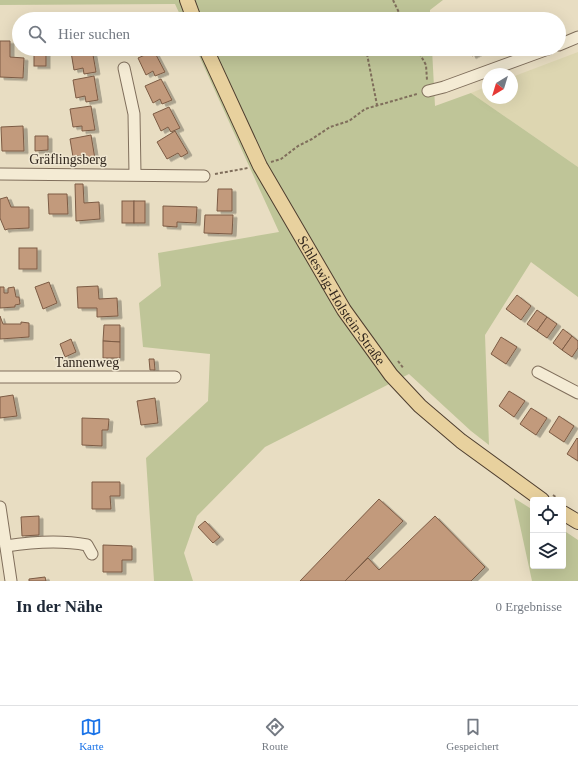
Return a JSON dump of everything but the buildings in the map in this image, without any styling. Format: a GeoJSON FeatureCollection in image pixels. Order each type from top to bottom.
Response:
{"type":"FeatureCollection","features":[{"type":"Feature","properties":{"kind":"main road"},"geometry":{"type":"LineString","coordinates":[[187,0],[191,12]]}},
{"type":"Feature","properties":{"kind":"main road","name":"Schleswig-Holstein-Straße"},"geometry":{"type":"LineString","coordinates":[[210,56],[264,164],[344,310],[391,375],[420,406],[461,441],[546,497]]}},
{"type":"Feature","properties":{"kind":"main road"},"geometry":{"type":"LineString","coordinates":[[566,515],[578,522]]}},
{"type":"Feature","properties":{"kind":"street"},"geometry":{"type":"LineString","coordinates":[[566,42],[578,37]]}},
{"type":"Feature","properties":{"kind":"street"},"geometry":{"type":"LineString","coordinates":[[428,91],[444,87],[529,56]]}},
{"type":"Feature","properties":{"kind":"street"},"geometry":{"type":"LineString","coordinates":[[124,68],[134,114],[135,174]]}},
{"type":"Feature","properties":{"kind":"street","name":"Gräflingsberg"},"geometry":{"type":"LineString","coordinates":[[0,174],[135,174],[204,176]]}},
{"type":"Feature","properties":{"kind":"street"},"geometry":{"type":"LineString","coordinates":[[538,372],[578,393]]}},
{"type":"Feature","properties":{"kind":"street","name":"Tannenweg"},"geometry":{"type":"LineString","coordinates":[[0,377],[175,377]]}},
{"type":"Feature","properties":{"kind":"street"},"geometry":{"type":"LineString","coordinates":[[0,507],[11,581]]}},
{"type":"Feature","properties":{"kind":"street"},"geometry":{"type":"LineString","coordinates":[[6,546],[26,543],[72,542],[87,545],[92,554]]}},
{"type":"Feature","properties":{"kind":"path"},"geometry":{"type":"LineString","coordinates":[[393,0],[399,12]]}},
{"type":"Feature","properties":{"kind":"path"},"geometry":{"type":"LineString","coordinates":[[367,56],[377,105]]}},
{"type":"Feature","properties":{"kind":"path"},"geometry":{"type":"LineString","coordinates":[[204,176],[281,160],[298,146],[330,127],[349,121],[365,109],[428,91],[426,65],[421,56]]}},
{"type":"Feature","properties":{"kind":"path"},"geometry":{"type":"LineString","coordinates":[[394,356],[407,374]]}},
{"type":"Feature","properties":{"kind":"shaded area"},"geometry":{"type":"Polygon","coordinates":[[[578,52],[578,167],[487,104],[518,104],[518,75],[578,52]]]}},
{"type":"Feature","properties":{"kind":"shaded area"},"geometry":{"type":"Polygon","coordinates":[[[482,88],[482,101],[471,93],[482,88]]]}},
{"type":"Feature","properties":{"kind":"green space"},"geometry":{"type":"Polygon","coordinates":[[[0,0],[443,0],[430,10],[430,12],[179,12],[175,4],[0,5],[0,0]]]}},
{"type":"Feature","properties":{"kind":"green space"},"geometry":{"type":"Polygon","coordinates":[[[199,56],[432,56],[435,106],[471,93],[482,101],[482,104],[487,104],[578,167],[578,297],[531,262],[485,335],[489,445],[471,431],[409,374],[265,447],[197,516],[184,553],[193,581],[154,581],[146,458],[208,401],[210,354],[143,347],[139,303],[161,286],[158,253],[279,232],[199,56]]]}},
{"type":"Feature","properties":{"kind":"green space"},"geometry":{"type":"Polygon","coordinates":[[[514,498],[530,508],[530,569],[566,569],[566,532],[578,540],[578,581],[532,581],[514,498]]]}}]}
